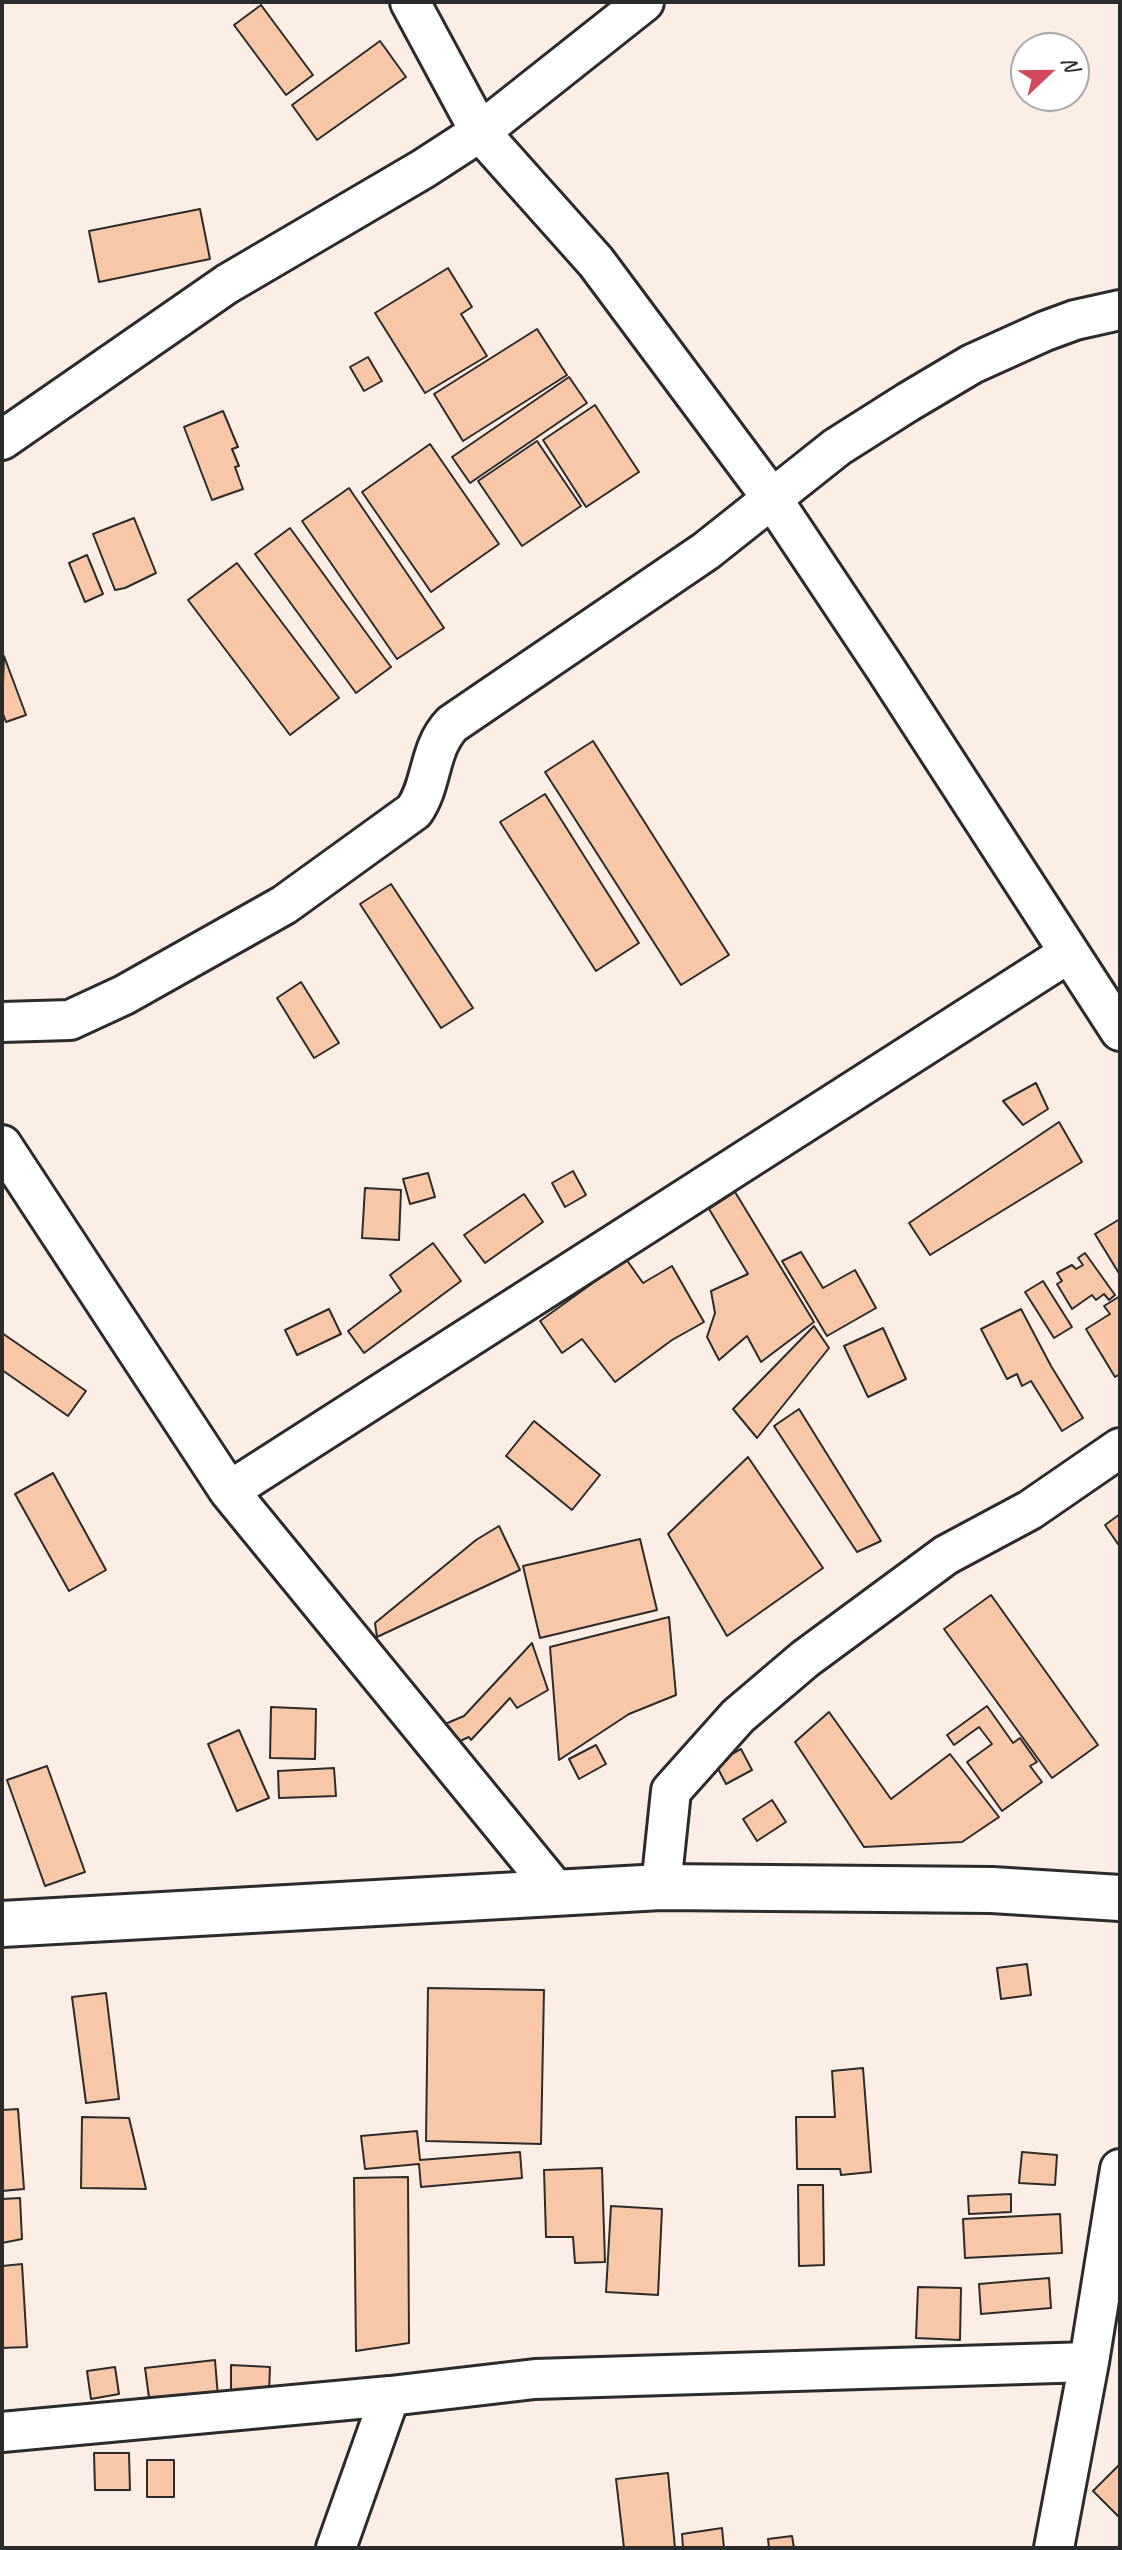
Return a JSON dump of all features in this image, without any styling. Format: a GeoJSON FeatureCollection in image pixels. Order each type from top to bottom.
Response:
{"type":"FeatureCollection","features":[{"type":"Feature","properties":{"kind":"street"},"geometry":{"type":"LineString","coordinates":[[410,2],[480,132],[596,262],[771,497],[1120,1031]]}},
{"type":"Feature","properties":{"kind":"street"},"geometry":{"type":"LineString","coordinates":[[2,440],[227,284],[480,132],[644,2]]}},
{"type":"Feature","properties":{"kind":"street"},"geometry":{"type":"LineString","coordinates":[[2,1022],[70,1020],[149,982],[284,905],[414,811],[440,737],[452,724],[706,551],[837,447],[972,364],[1075,320],[1120,310]]}},
{"type":"Feature","properties":{"kind":"street"},"geometry":{"type":"LineString","coordinates":[[229,1491],[1069,953]]}},
{"type":"Feature","properties":{"kind":"street"},"geometry":{"type":"LineString","coordinates":[[2,1145],[229,1491],[557,1892]]}},
{"type":"Feature","properties":{"kind":"street"},"geometry":{"type":"LineString","coordinates":[[661,1887],[671,1791],[738,1716],[805,1659],[946,1555],[1030,1510],[1120,1448]]}},
{"type":"Feature","properties":{"kind":"street"},"geometry":{"type":"LineString","coordinates":[[2,1924],[661,1887],[992,1890],[1120,1898]]}},
{"type":"Feature","properties":{"kind":"street"},"geometry":{"type":"LineString","coordinates":[[1054,2548],[1089,2362],[1120,2169]]}},
{"type":"Feature","properties":{"kind":"street"},"geometry":{"type":"LineString","coordinates":[[2,2432],[576,2377],[1089,2362]]}},
{"type":"Feature","properties":{"kind":"street"},"geometry":{"type":"LineString","coordinates":[[336,2548],[390,2396]]}},
{"type":"Feature","properties":{"kind":"building"},"geometry":{"type":"Polygon","coordinates":[[[261,5],[313,75],[286,95],[234,25],[261,5]]]}},
{"type":"Feature","properties":{"kind":"building"},"geometry":{"type":"Polygon","coordinates":[[[380,41],[406,77],[317,140],[292,105],[380,41]]]}},
{"type":"Feature","properties":{"kind":"building"},"geometry":{"type":"Polygon","coordinates":[[[200,209],[210,259],[99,282],[89,231],[200,209]]]}},
{"type":"Feature","properties":{"kind":"building"},"geometry":{"type":"Polygon","coordinates":[[[448,268],[472,307],[461,314],[487,356],[425,393],[375,313],[448,268]]]}},
{"type":"Feature","properties":{"kind":"building"},"geometry":{"type":"Polygon","coordinates":[[[537,329],[567,375],[463,441],[434,394],[537,329]]]}},
{"type":"Feature","properties":{"kind":"building"},"geometry":{"type":"Polygon","coordinates":[[[368,357],[382,381],[364,391],[350,367],[368,357]]]}},
{"type":"Feature","properties":{"kind":"building"},"geometry":{"type":"Polygon","coordinates":[[[569,377],[587,403],[470,483],[452,457],[569,377]]]}},
{"type":"Feature","properties":{"kind":"building"},"geometry":{"type":"Polygon","coordinates":[[[595,405],[639,472],[586,507],[543,440],[595,405]]]}},
{"type":"Feature","properties":{"kind":"building"},"geometry":{"type":"Polygon","coordinates":[[[223,411],[238,447],[232,449],[243,489],[212,500],[184,427],[223,411]]]}},
{"type":"Feature","properties":{"kind":"building"},"geometry":{"type":"Polygon","coordinates":[[[537,441],[581,506],[522,546],[478,481],[537,441]]]}},
{"type":"Feature","properties":{"kind":"building"},"geometry":{"type":"Polygon","coordinates":[[[430,444],[499,544],[431,592],[362,492],[430,444]]]}},
{"type":"Feature","properties":{"kind":"building"},"geometry":{"type":"Polygon","coordinates":[[[349,488],[444,628],[397,659],[302,521],[349,488]]]}},
{"type":"Feature","properties":{"kind":"building"},"geometry":{"type":"Polygon","coordinates":[[[134,518],[156,573],[115,590],[93,534],[134,518]]]}},
{"type":"Feature","properties":{"kind":"building"},"geometry":{"type":"Polygon","coordinates":[[[290,528],[391,667],[356,693],[255,554],[290,528]]]}},
{"type":"Feature","properties":{"kind":"building"},"geometry":{"type":"Polygon","coordinates":[[[87,555],[103,594],[85,602],[69,563],[87,555]]]}},
{"type":"Feature","properties":{"kind":"building"},"geometry":{"type":"Polygon","coordinates":[[[237,563],[339,698],[290,735],[188,600],[237,563]]]}},
{"type":"Feature","properties":{"kind":"building"},"geometry":{"type":"Polygon","coordinates":[[[4,656],[26,715],[6,722],[2,711],[4,656]]]}},
{"type":"Feature","properties":{"kind":"building"},"geometry":{"type":"Polygon","coordinates":[[[593,741],[729,955],[681,985],[545,772],[593,741]]]}},
{"type":"Feature","properties":{"kind":"building"},"geometry":{"type":"Polygon","coordinates":[[[545,794],[639,943],[596,971],[500,822],[545,794]]]}},
{"type":"Feature","properties":{"kind":"building"},"geometry":{"type":"Polygon","coordinates":[[[391,884],[473,1008],[441,1028],[360,904],[391,884]]]}},
{"type":"Feature","properties":{"kind":"building"},"geometry":{"type":"Polygon","coordinates":[[[301,982],[339,1043],[314,1058],[277,998],[301,982]]]}},
{"type":"Feature","properties":{"kind":"building"},"geometry":{"type":"Polygon","coordinates":[[[1036,1083],[1048,1109],[1023,1125],[1003,1101],[1036,1083]]]}},
{"type":"Feature","properties":{"kind":"building"},"geometry":{"type":"Polygon","coordinates":[[[1059,1122],[1082,1162],[930,1255],[909,1223],[1059,1122]]]}},
{"type":"Feature","properties":{"kind":"building"},"geometry":{"type":"Polygon","coordinates":[[[573,1171],[586,1195],[565,1207],[552,1183],[573,1171]]]}},
{"type":"Feature","properties":{"kind":"building"},"geometry":{"type":"Polygon","coordinates":[[[428,1173],[435,1197],[410,1204],[403,1179],[428,1173]]]}},
{"type":"Feature","properties":{"kind":"building"},"geometry":{"type":"Polygon","coordinates":[[[365,1188],[401,1190],[399,1240],[362,1238],[365,1188]]]}},
{"type":"Feature","properties":{"kind":"building"},"geometry":{"type":"Polygon","coordinates":[[[735,1192],[814,1322],[761,1362],[747,1336],[719,1360],[707,1337],[715,1313],[711,1291],[748,1274],[709,1209],[735,1192]]]}},
{"type":"Feature","properties":{"kind":"building"},"geometry":{"type":"Polygon","coordinates":[[[524,1194],[543,1222],[485,1263],[464,1235],[524,1194]]]}},
{"type":"Feature","properties":{"kind":"building"},"geometry":{"type":"Polygon","coordinates":[[[1120,1219],[1120,1275],[1095,1234],[1120,1219]]]}},
{"type":"Feature","properties":{"kind":"building"},"geometry":{"type":"Polygon","coordinates":[[[433,1243],[461,1281],[364,1353],[348,1331],[401,1291],[390,1275],[433,1243]]]}},
{"type":"Feature","properties":{"kind":"building"},"geometry":{"type":"Polygon","coordinates":[[[801,1252],[823,1288],[855,1270],[876,1308],[827,1336],[782,1261],[801,1252]]]}},
{"type":"Feature","properties":{"kind":"building"},"geometry":{"type":"Polygon","coordinates":[[[1085,1253],[1115,1295],[1109,1300],[1104,1294],[1096,1300],[1092,1295],[1072,1309],[1057,1284],[1062,1281],[1057,1273],[1072,1265],[1076,1269],[1083,1265],[1078,1258],[1085,1253]]]}},
{"type":"Feature","properties":{"kind":"building"},"geometry":{"type":"Polygon","coordinates":[[[626,1259],[643,1283],[672,1266],[704,1322],[672,1340],[615,1382],[582,1339],[562,1353],[540,1321],[626,1259]]]}},
{"type":"Feature","properties":{"kind":"building"},"geometry":{"type":"Polygon","coordinates":[[[1043,1281],[1072,1327],[1054,1338],[1025,1292],[1043,1281]]]}},
{"type":"Feature","properties":{"kind":"building"},"geometry":{"type":"Polygon","coordinates":[[[1120,1296],[1120,1374],[1115,1377],[1086,1329],[1110,1314],[1104,1306],[1120,1296]]]}},
{"type":"Feature","properties":{"kind":"building"},"geometry":{"type":"Polygon","coordinates":[[[329,1309],[341,1334],[297,1355],[285,1330],[329,1309]]]}},
{"type":"Feature","properties":{"kind":"building"},"geometry":{"type":"Polygon","coordinates":[[[1021,1309],[1083,1418],[1062,1431],[1031,1381],[1022,1386],[1017,1374],[1007,1379],[981,1329],[1021,1309]]]}},
{"type":"Feature","properties":{"kind":"building"},"geometry":{"type":"Polygon","coordinates":[[[814,1326],[829,1348],[757,1438],[733,1409],[814,1326]]]}},
{"type":"Feature","properties":{"kind":"building"},"geometry":{"type":"Polygon","coordinates":[[[883,1328],[906,1379],[868,1397],[844,1346],[883,1328]]]}},
{"type":"Feature","properties":{"kind":"building"},"geometry":{"type":"Polygon","coordinates":[[[2,1333],[86,1391],[68,1416],[2,1370],[2,1333]]]}},
{"type":"Feature","properties":{"kind":"building"},"geometry":{"type":"Polygon","coordinates":[[[799,1409],[881,1541],[857,1552],[774,1426],[799,1409]]]}},
{"type":"Feature","properties":{"kind":"building"},"geometry":{"type":"Polygon","coordinates":[[[534,1421],[600,1475],[572,1510],[506,1456],[534,1421]]]}},
{"type":"Feature","properties":{"kind":"building"},"geometry":{"type":"Polygon","coordinates":[[[748,1457],[823,1568],[727,1636],[668,1534],[748,1457]]]}},
{"type":"Feature","properties":{"kind":"building"},"geometry":{"type":"Polygon","coordinates":[[[53,1473],[106,1570],[69,1591],[15,1494],[53,1473]]]}},
{"type":"Feature","properties":{"kind":"building"},"geometry":{"type":"Polygon","coordinates":[[[1120,1514],[1120,1547],[1105,1525],[1120,1514]]]}},
{"type":"Feature","properties":{"kind":"building"},"geometry":{"type":"Polygon","coordinates":[[[499,1526],[520,1570],[377,1637],[375,1623],[476,1540],[499,1526]]]}},
{"type":"Feature","properties":{"kind":"building"},"geometry":{"type":"Polygon","coordinates":[[[640,1539],[657,1610],[540,1638],[523,1566],[640,1539]]]}},
{"type":"Feature","properties":{"kind":"building"},"geometry":{"type":"Polygon","coordinates":[[[991,1595],[1098,1745],[1052,1778],[944,1629],[991,1595]]]}},
{"type":"Feature","properties":{"kind":"building"},"geometry":{"type":"Polygon","coordinates":[[[669,1617],[676,1695],[629,1714],[559,1760],[550,1647],[669,1617]]]}},
{"type":"Feature","properties":{"kind":"building"},"geometry":{"type":"Polygon","coordinates":[[[532,1643],[548,1690],[517,1708],[510,1698],[471,1740],[469,1737],[453,1744],[445,1724],[464,1716],[532,1643]]]}},
{"type":"Feature","properties":{"kind":"building"},"geometry":{"type":"Polygon","coordinates":[[[987,1706],[1013,1743],[1020,1738],[1037,1762],[1030,1766],[1042,1782],[1002,1811],[967,1762],[992,1744],[979,1727],[954,1745],[947,1735],[987,1706]]]}},
{"type":"Feature","properties":{"kind":"building"},"geometry":{"type":"Polygon","coordinates":[[[271,1707],[316,1709],[315,1759],[270,1758],[271,1707]]]}},
{"type":"Feature","properties":{"kind":"building"},"geometry":{"type":"Polygon","coordinates":[[[829,1712],[891,1799],[950,1754],[999,1817],[962,1842],[864,1847],[795,1742],[829,1712]]]}},
{"type":"Feature","properties":{"kind":"building"},"geometry":{"type":"Polygon","coordinates":[[[239,1730],[269,1798],[237,1811],[208,1744],[239,1730]]]}},
{"type":"Feature","properties":{"kind":"building"},"geometry":{"type":"Polygon","coordinates":[[[596,1745],[606,1764],[579,1779],[569,1759],[596,1745]]]}},
{"type":"Feature","properties":{"kind":"building"},"geometry":{"type":"Polygon","coordinates":[[[741,1749],[752,1770],[726,1784],[715,1763],[741,1749]]]}},
{"type":"Feature","properties":{"kind":"building"},"geometry":{"type":"Polygon","coordinates":[[[47,1766],[85,1872],[45,1886],[7,1780],[47,1766]]]}},
{"type":"Feature","properties":{"kind":"building"},"geometry":{"type":"Polygon","coordinates":[[[334,1768],[336,1796],[279,1798],[278,1771],[334,1768]]]}},
{"type":"Feature","properties":{"kind":"building"},"geometry":{"type":"Polygon","coordinates":[[[772,1800],[786,1822],[757,1841],[743,1819],[772,1800]]]}},
{"type":"Feature","properties":{"kind":"building"},"geometry":{"type":"Polygon","coordinates":[[[1027,1964],[1031,1995],[1001,1999],[997,1968],[1027,1964]]]}},
{"type":"Feature","properties":{"kind":"building"},"geometry":{"type":"Polygon","coordinates":[[[428,1988],[544,1990],[541,2144],[426,2141],[428,1988]]]}},
{"type":"Feature","properties":{"kind":"building"},"geometry":{"type":"Polygon","coordinates":[[[106,1993],[119,2099],[86,2103],[72,1997],[106,1993]]]}},
{"type":"Feature","properties":{"kind":"building"},"geometry":{"type":"Polygon","coordinates":[[[863,2068],[871,2172],[841,2175],[840,2169],[797,2169],[796,2117],[835,2117],[832,2071],[863,2068]]]}},
{"type":"Feature","properties":{"kind":"building"},"geometry":{"type":"Polygon","coordinates":[[[18,2109],[24,2189],[2,2191],[2,2110],[18,2109]]]}},
{"type":"Feature","properties":{"kind":"building"},"geometry":{"type":"Polygon","coordinates":[[[82,2117],[129,2118],[146,2189],[81,2188],[82,2117]]]}},
{"type":"Feature","properties":{"kind":"building"},"geometry":{"type":"Polygon","coordinates":[[[417,2131],[420,2160],[520,2152],[522,2178],[421,2187],[419,2164],[365,2169],[361,2136],[417,2131]]]}},
{"type":"Feature","properties":{"kind":"building"},"geometry":{"type":"Polygon","coordinates":[[[1022,2152],[1057,2155],[1055,2185],[1019,2183],[1022,2152]]]}},
{"type":"Feature","properties":{"kind":"building"},"geometry":{"type":"Polygon","coordinates":[[[602,2168],[605,2262],[575,2263],[573,2237],[546,2237],[544,2170],[602,2168]]]}},
{"type":"Feature","properties":{"kind":"building"},"geometry":{"type":"Polygon","coordinates":[[[408,2177],[409,2343],[356,2351],[354,2178],[408,2177]]]}},
{"type":"Feature","properties":{"kind":"building"},"geometry":{"type":"Polygon","coordinates":[[[798,2185],[823,2185],[824,2265],[799,2266],[798,2185]]]}},
{"type":"Feature","properties":{"kind":"building"},"geometry":{"type":"Polygon","coordinates":[[[1011,2194],[1011,2212],[969,2214],[968,2196],[1011,2194]]]}},
{"type":"Feature","properties":{"kind":"building"},"geometry":{"type":"Polygon","coordinates":[[[20,2198],[22,2239],[2,2243],[2,2199],[20,2198]]]}},
{"type":"Feature","properties":{"kind":"building"},"geometry":{"type":"Polygon","coordinates":[[[611,2206],[662,2209],[658,2295],[606,2292],[611,2206]]]}},
{"type":"Feature","properties":{"kind":"building"},"geometry":{"type":"Polygon","coordinates":[[[1060,2214],[1062,2253],[965,2258],[963,2219],[1060,2214]]]}},
{"type":"Feature","properties":{"kind":"building"},"geometry":{"type":"Polygon","coordinates":[[[22,2264],[27,2347],[2,2348],[2,2266],[22,2264]]]}},
{"type":"Feature","properties":{"kind":"building"},"geometry":{"type":"Polygon","coordinates":[[[1049,2278],[1051,2308],[981,2314],[979,2284],[1049,2278]]]}},
{"type":"Feature","properties":{"kind":"building"},"geometry":{"type":"Polygon","coordinates":[[[918,2287],[961,2288],[960,2340],[916,2338],[918,2287]]]}},
{"type":"Feature","properties":{"kind":"building"},"geometry":{"type":"Polygon","coordinates":[[[215,2360],[218,2397],[150,2405],[145,2368],[215,2360]]]}},
{"type":"Feature","properties":{"kind":"building"},"geometry":{"type":"Polygon","coordinates":[[[231,2365],[270,2367],[269,2393],[231,2392],[231,2365]]]}},
{"type":"Feature","properties":{"kind":"building"},"geometry":{"type":"Polygon","coordinates":[[[115,2367],[119,2394],[91,2399],[87,2371],[115,2367]]]}},
{"type":"Feature","properties":{"kind":"building"},"geometry":{"type":"Polygon","coordinates":[[[94,2453],[129,2453],[130,2490],[95,2490],[94,2453]]]}},
{"type":"Feature","properties":{"kind":"building"},"geometry":{"type":"Polygon","coordinates":[[[147,2460],[174,2460],[174,2497],[147,2497],[147,2460]]]}},
{"type":"Feature","properties":{"kind":"building"},"geometry":{"type":"Polygon","coordinates":[[[1120,2464],[1120,2518],[1093,2491],[1120,2464]]]}},
{"type":"Feature","properties":{"kind":"building"},"geometry":{"type":"Polygon","coordinates":[[[668,2473],[675,2548],[624,2548],[616,2479],[668,2473]]]}},
{"type":"Feature","properties":{"kind":"building"},"geometry":{"type":"Polygon","coordinates":[[[722,2528],[724,2548],[683,2548],[682,2534],[722,2528]]]}},
{"type":"Feature","properties":{"kind":"building"},"geometry":{"type":"Polygon","coordinates":[[[792,2536],[794,2548],[769,2548],[768,2539],[792,2536]]]}}]}
